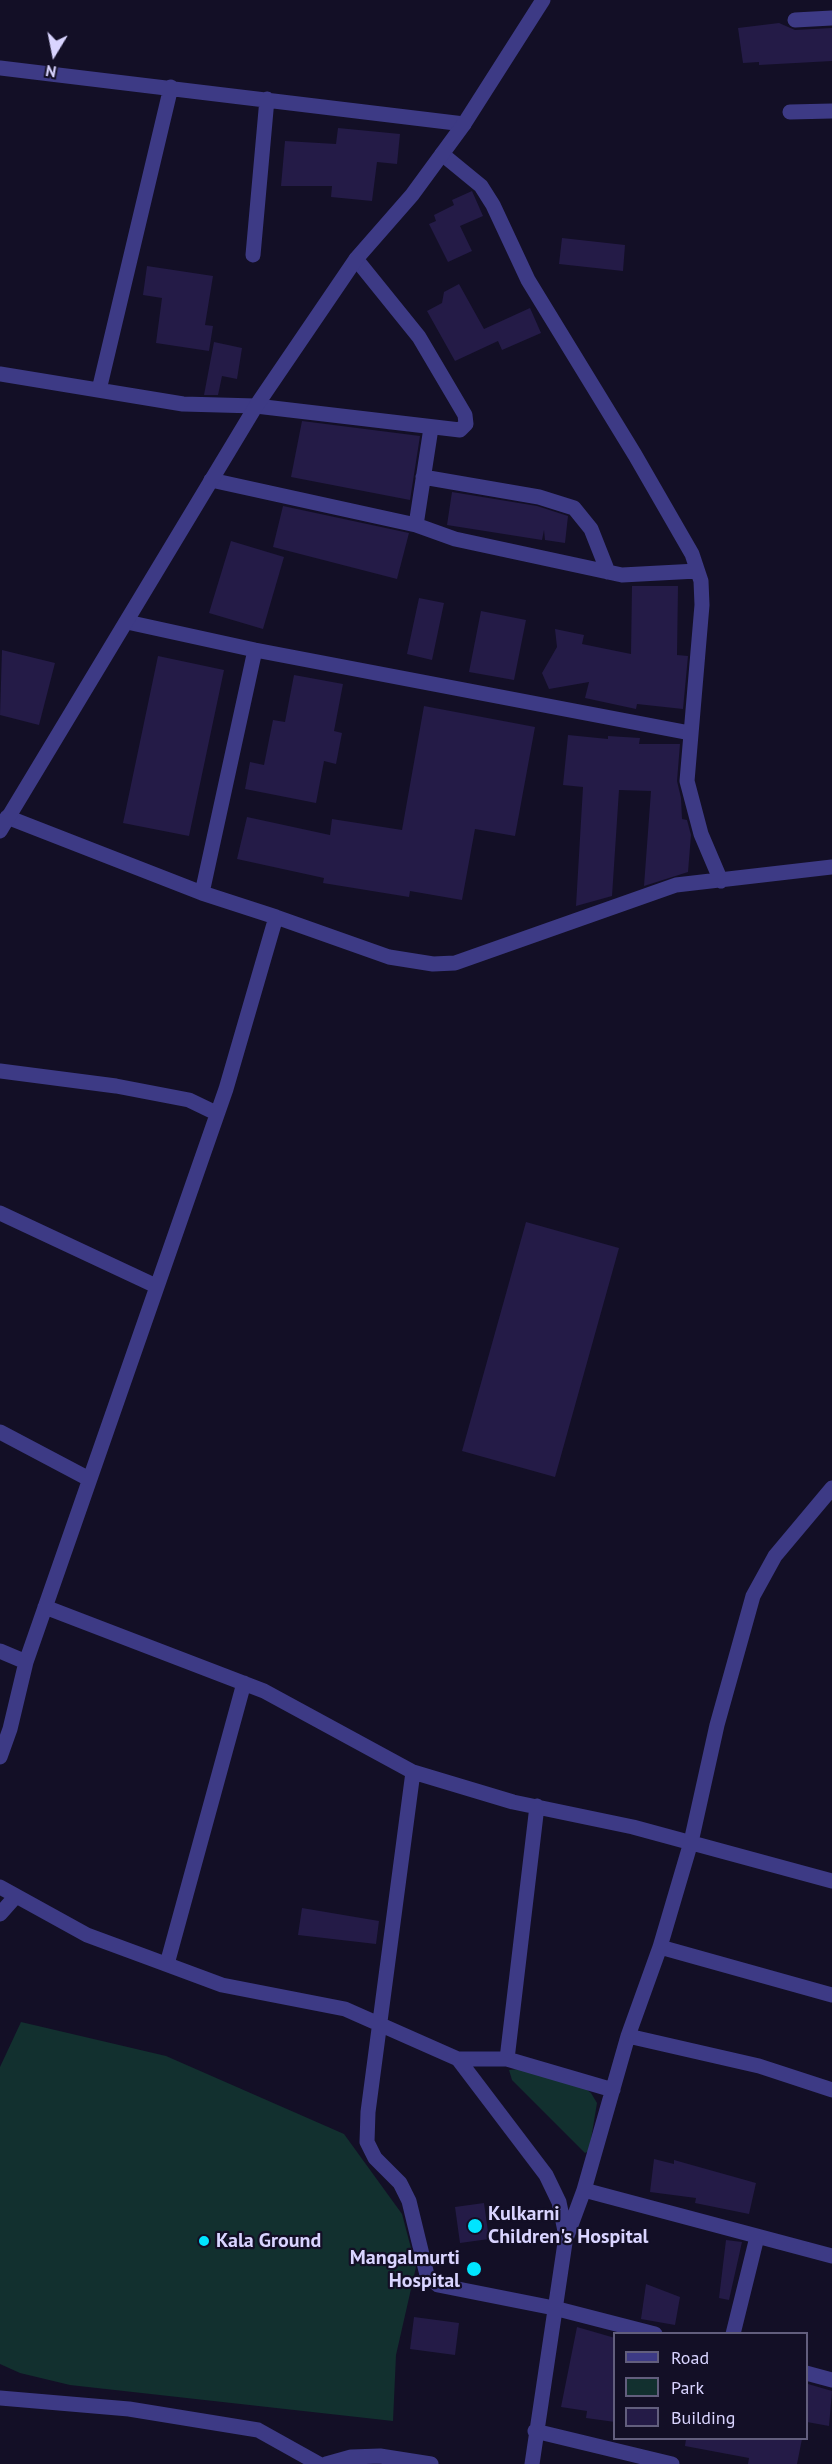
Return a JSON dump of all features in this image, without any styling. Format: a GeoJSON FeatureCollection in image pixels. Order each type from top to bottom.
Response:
{"type":"FeatureCollection","features":[{"type":"Feature","properties":{"kind":"street"},"geometry":{"type":"LineString","coordinates":[[543,0],[464,124],[412,195],[356,259],[256,406],[4,824],[389,957],[433,964],[455,963],[676,885],[832,867]]}},
{"type":"Feature","properties":{"kind":"street"},"geometry":{"type":"LineString","coordinates":[[795,20],[832,18]]}},
{"type":"Feature","properties":{"kind":"street"},"geometry":{"type":"LineString","coordinates":[[0,68],[464,124]]}},
{"type":"Feature","properties":{"kind":"street"},"geometry":{"type":"LineString","coordinates":[[99,390],[171,87]]}},
{"type":"Feature","properties":{"kind":"street"},"geometry":{"type":"LineString","coordinates":[[253,255],[267,99]]}},
{"type":"Feature","properties":{"kind":"street"},"geometry":{"type":"LineString","coordinates":[[790,112],[832,111]]}},
{"type":"Feature","properties":{"kind":"street"},"geometry":{"type":"LineString","coordinates":[[442,154],[481,186],[493,205],[528,280],[635,455],[692,554],[701,581],[702,605],[687,781],[693,807],[721,880]]}},
{"type":"Feature","properties":{"kind":"street"},"geometry":{"type":"LineString","coordinates":[[0,374],[183,404],[256,406],[460,430],[466,424],[465,416],[419,337],[356,259]]}},
{"type":"Feature","properties":{"kind":"street"},"geometry":{"type":"LineString","coordinates":[[416,525],[430,428]]}},
{"type":"Feature","properties":{"kind":"street"},"geometry":{"type":"LineString","coordinates":[[423,477],[539,497],[574,508],[591,529],[608,572]]}},
{"type":"Feature","properties":{"kind":"street"},"geometry":{"type":"LineString","coordinates":[[211,480],[416,525],[455,539],[608,572],[645,575],[698,571]]}},
{"type":"Feature","properties":{"kind":"street"},"geometry":{"type":"LineString","coordinates":[[127,622],[255,650],[690,733]]}},
{"type":"Feature","properties":{"kind":"street"},"geometry":{"type":"LineString","coordinates":[[202,893],[255,650]]}},
{"type":"Feature","properties":{"kind":"street"},"geometry":{"type":"LineString","coordinates":[[0,1757],[10,1729],[26,1662],[226,1089],[276,917]]}},
{"type":"Feature","properties":{"kind":"street"},"geometry":{"type":"LineString","coordinates":[[0,1071],[116,1086],[189,1100],[216,1113]]}},
{"type":"Feature","properties":{"kind":"street"},"geometry":{"type":"LineString","coordinates":[[0,1213],[156,1286]]}},
{"type":"Feature","properties":{"kind":"street"},"geometry":{"type":"LineString","coordinates":[[0,1432],[89,1479]]}},
{"type":"Feature","properties":{"kind":"street"},"geometry":{"type":"LineString","coordinates":[[532,2464],[535,2431],[566,2236],[584,2190],[628,2036],[660,1947],[691,1842],[717,1725],[753,1596],[775,1556],[832,1488]]}},
{"type":"Feature","properties":{"kind":"street"},"geometry":{"type":"LineString","coordinates":[[45,1607],[264,1690],[413,1773],[537,1806],[691,1842],[832,1881]]}},
{"type":"Feature","properties":{"kind":"street"},"geometry":{"type":"LineString","coordinates":[[0,1651],[26,1662]]}},
{"type":"Feature","properties":{"kind":"street"},"geometry":{"type":"LineString","coordinates":[[167,1964],[244,1683]]}},
{"type":"Feature","properties":{"kind":"street"},"geometry":{"type":"LineString","coordinates":[[413,1773],[379,2024],[367,2142],[375,2158],[400,2183],[409,2201],[427,2275],[438,2285],[554,2308],[647,2332]]}},
{"type":"Feature","properties":{"kind":"street"},"geometry":{"type":"LineString","coordinates":[[507,2059],[537,1806]]}},
{"type":"Feature","properties":{"kind":"street"},"geometry":{"type":"LineString","coordinates":[[0,1887],[87,1935],[222,1984],[345,2009],[458,2059],[507,2059],[613,2090]]}},
{"type":"Feature","properties":{"kind":"street"},"geometry":{"type":"LineString","coordinates":[[0,1914],[16,1896]]}},
{"type":"Feature","properties":{"kind":"street"},"geometry":{"type":"LineString","coordinates":[[660,1947],[832,1995]]}},
{"type":"Feature","properties":{"kind":"street"},"geometry":{"type":"LineString","coordinates":[[628,2036],[759,2066],[832,2090]]}},
{"type":"Feature","properties":{"kind":"street"},"geometry":{"type":"LineString","coordinates":[[458,2059],[546,2175],[559,2202],[566,2236]]}},
{"type":"Feature","properties":{"kind":"street"},"geometry":{"type":"LineString","coordinates":[[584,2190],[832,2256]]}},
{"type":"Feature","properties":{"kind":"street"},"geometry":{"type":"LineString","coordinates":[[733,2332],[757,2237]]}},
{"type":"Feature","properties":{"kind":"street"},"geometry":{"type":"LineString","coordinates":[[808,2373],[832,2379]]}},
{"type":"Feature","properties":{"kind":"street"},"geometry":{"type":"LineString","coordinates":[[0,2398],[129,2409],[258,2430],[319,2464]]}},
{"type":"Feature","properties":{"kind":"street"},"geometry":{"type":"LineString","coordinates":[[535,2431],[672,2464]]}},
{"type":"Feature","properties":{"kind":"street"},"geometry":{"type":"LineString","coordinates":[[326,2464],[351,2457],[380,2456],[431,2464]]}},
{"type":"Feature","properties":{"kind":"green space","name":"Kala Ground"},"geometry":{"type":"Polygon","coordinates":[[[21,2022],[166,2056],[344,2134],[402,2214],[416,2267],[396,2355],[393,2421],[70,2385],[20,2373],[0,2364],[0,2067],[21,2022]]]}},
{"type":"Feature","properties":{"kind":"green space"},"geometry":{"type":"Polygon","coordinates":[[[519,2069],[586,2089],[591,2093],[597,2103],[589,2151],[585,2153],[512,2080],[509,2070],[519,2069]]]}},
{"type":"Feature","properties":{"kind":"building"},"geometry":{"type":"Polygon","coordinates":[[[779,23],[795,30],[832,28],[832,61],[759,65],[759,62],[743,63],[738,28],[779,23]]]}},
{"type":"Feature","properties":{"kind":"building"},"geometry":{"type":"Polygon","coordinates":[[[338,128],[400,134],[397,164],[377,162],[372,201],[331,197],[332,186],[281,186],[285,141],[336,144],[338,128]]]}},
{"type":"Feature","properties":{"kind":"building"},"geometry":{"type":"Polygon","coordinates":[[[472,191],[483,216],[460,226],[472,251],[448,262],[429,224],[436,221],[434,215],[454,205],[452,200],[472,191]]]}},
{"type":"Feature","properties":{"kind":"building"},"geometry":{"type":"Polygon","coordinates":[[[562,238],[625,245],[623,271],[559,264],[562,238]]]}},
{"type":"Feature","properties":{"kind":"building"},"geometry":{"type":"Polygon","coordinates":[[[147,266],[213,276],[205,325],[213,326],[209,351],[156,343],[162,298],[143,295],[147,266]]]}},
{"type":"Feature","properties":{"kind":"building"},"geometry":{"type":"Polygon","coordinates":[[[459,284],[484,329],[530,308],[541,333],[502,350],[498,341],[455,361],[427,311],[442,303],[444,292],[459,284]]]}},
{"type":"Feature","properties":{"kind":"building"},"geometry":{"type":"Polygon","coordinates":[[[214,342],[242,348],[237,379],[222,376],[218,395],[204,395],[214,342]]]}},
{"type":"Feature","properties":{"kind":"building"},"geometry":{"type":"Polygon","coordinates":[[[302,421],[420,436],[410,500],[291,477],[302,421]]]}},
{"type":"Feature","properties":{"kind":"building"},"geometry":{"type":"Polygon","coordinates":[[[452,492],[537,506],[568,516],[565,543],[545,540],[544,530],[542,540],[447,525],[452,492]]]}},
{"type":"Feature","properties":{"kind":"building"},"geometry":{"type":"Polygon","coordinates":[[[283,506],[409,533],[397,579],[273,547],[283,506]]]}},
{"type":"Feature","properties":{"kind":"building"},"geometry":{"type":"Polygon","coordinates":[[[231,541],[284,557],[263,629],[209,613],[231,541]]]}},
{"type":"Feature","properties":{"kind":"building"},"geometry":{"type":"Polygon","coordinates":[[[632,586],[678,586],[677,655],[688,656],[683,709],[637,704],[636,709],[585,698],[589,682],[549,689],[542,673],[557,647],[555,629],[584,635],[582,644],[631,654],[632,586]]]}},
{"type":"Feature","properties":{"kind":"building"},"geometry":{"type":"Polygon","coordinates":[[[419,598],[444,603],[432,660],[407,654],[419,598]]]}},
{"type":"Feature","properties":{"kind":"building"},"geometry":{"type":"Polygon","coordinates":[[[481,611],[526,620],[514,680],[469,672],[481,611]]]}},
{"type":"Feature","properties":{"kind":"building"},"geometry":{"type":"Polygon","coordinates":[[[2,650],[55,663],[39,725],[0,715],[2,650]]]}},
{"type":"Feature","properties":{"kind":"building"},"geometry":{"type":"Polygon","coordinates":[[[158,656],[224,670],[189,836],[123,823],[158,656]]]}},
{"type":"Feature","properties":{"kind":"building"},"geometry":{"type":"Polygon","coordinates":[[[294,675],[343,684],[334,731],[342,733],[336,764],[324,761],[316,803],[245,789],[250,762],[264,765],[273,720],[285,722],[294,675]]]}},
{"type":"Feature","properties":{"kind":"building"},"geometry":{"type":"Polygon","coordinates":[[[424,706],[535,727],[515,836],[475,829],[462,900],[410,891],[409,897],[323,883],[324,878],[237,859],[247,817],[330,835],[332,819],[402,830],[424,706]]]}},
{"type":"Feature","properties":{"kind":"building"},"geometry":{"type":"Polygon","coordinates":[[[568,735],[608,739],[608,736],[640,738],[639,744],[680,744],[677,781],[682,819],[687,820],[691,835],[688,872],[644,886],[651,791],[619,790],[612,896],[576,906],[583,787],[563,785],[568,735]]]}},
{"type":"Feature","properties":{"kind":"building"},"geometry":{"type":"Polygon","coordinates":[[[526,1222],[619,1248],[555,1477],[462,1451],[526,1222]]]}},
{"type":"Feature","properties":{"kind":"building"},"geometry":{"type":"Polygon","coordinates":[[[302,1908],[379,1921],[376,1944],[298,1935],[302,1908]]]}},
{"type":"Feature","properties":{"kind":"building"},"geometry":{"type":"Polygon","coordinates":[[[654,2159],[674,2164],[674,2160],[756,2183],[749,2214],[695,2203],[696,2198],[650,2192],[654,2159]]]}},
{"type":"Feature","properties":{"kind":"building"},"geometry":{"type":"Polygon","coordinates":[[[484,2203],[489,2239],[460,2243],[455,2207],[484,2203]]]}},
{"type":"Feature","properties":{"kind":"building"},"geometry":{"type":"Polygon","coordinates":[[[726,2240],[742,2242],[729,2300],[719,2298],[726,2240]]]}},
{"type":"Feature","properties":{"kind":"building"},"geometry":{"type":"Polygon","coordinates":[[[646,2284],[680,2297],[675,2325],[641,2319],[646,2284]]]}},
{"type":"Feature","properties":{"kind":"building"},"geometry":{"type":"Polygon","coordinates":[[[414,2317],[459,2323],[455,2355],[410,2349],[414,2317]]]}},
{"type":"Feature","properties":{"kind":"building"},"geometry":{"type":"Polygon","coordinates":[[[577,2327],[613,2337],[613,2422],[586,2418],[587,2411],[561,2407],[577,2327]]]}},
{"type":"Feature","properties":{"kind":"building"},"geometry":{"type":"Polygon","coordinates":[[[808,2384],[832,2391],[829,2426],[808,2422],[808,2384]]]}},
{"type":"Feature","properties":{"kind":"building"},"geometry":{"type":"Polygon","coordinates":[[[686,2440],[802,2440],[797,2464],[748,2464],[749,2458],[685,2446],[686,2440]]]}},
{"type":"Feature","properties":{"kind":"place","name":"Kulkarni Children's Hospital"},"geometry":{"type":"Point","coordinates":[475,2226]}},
{"type":"Feature","properties":{"kind":"place","name":"Kala Ground"},"geometry":{"type":"Point","coordinates":[204,2241]}},
{"type":"Feature","properties":{"kind":"place","name":"Mangalmurti Hospital"},"geometry":{"type":"Point","coordinates":[474,2269]}}]}
